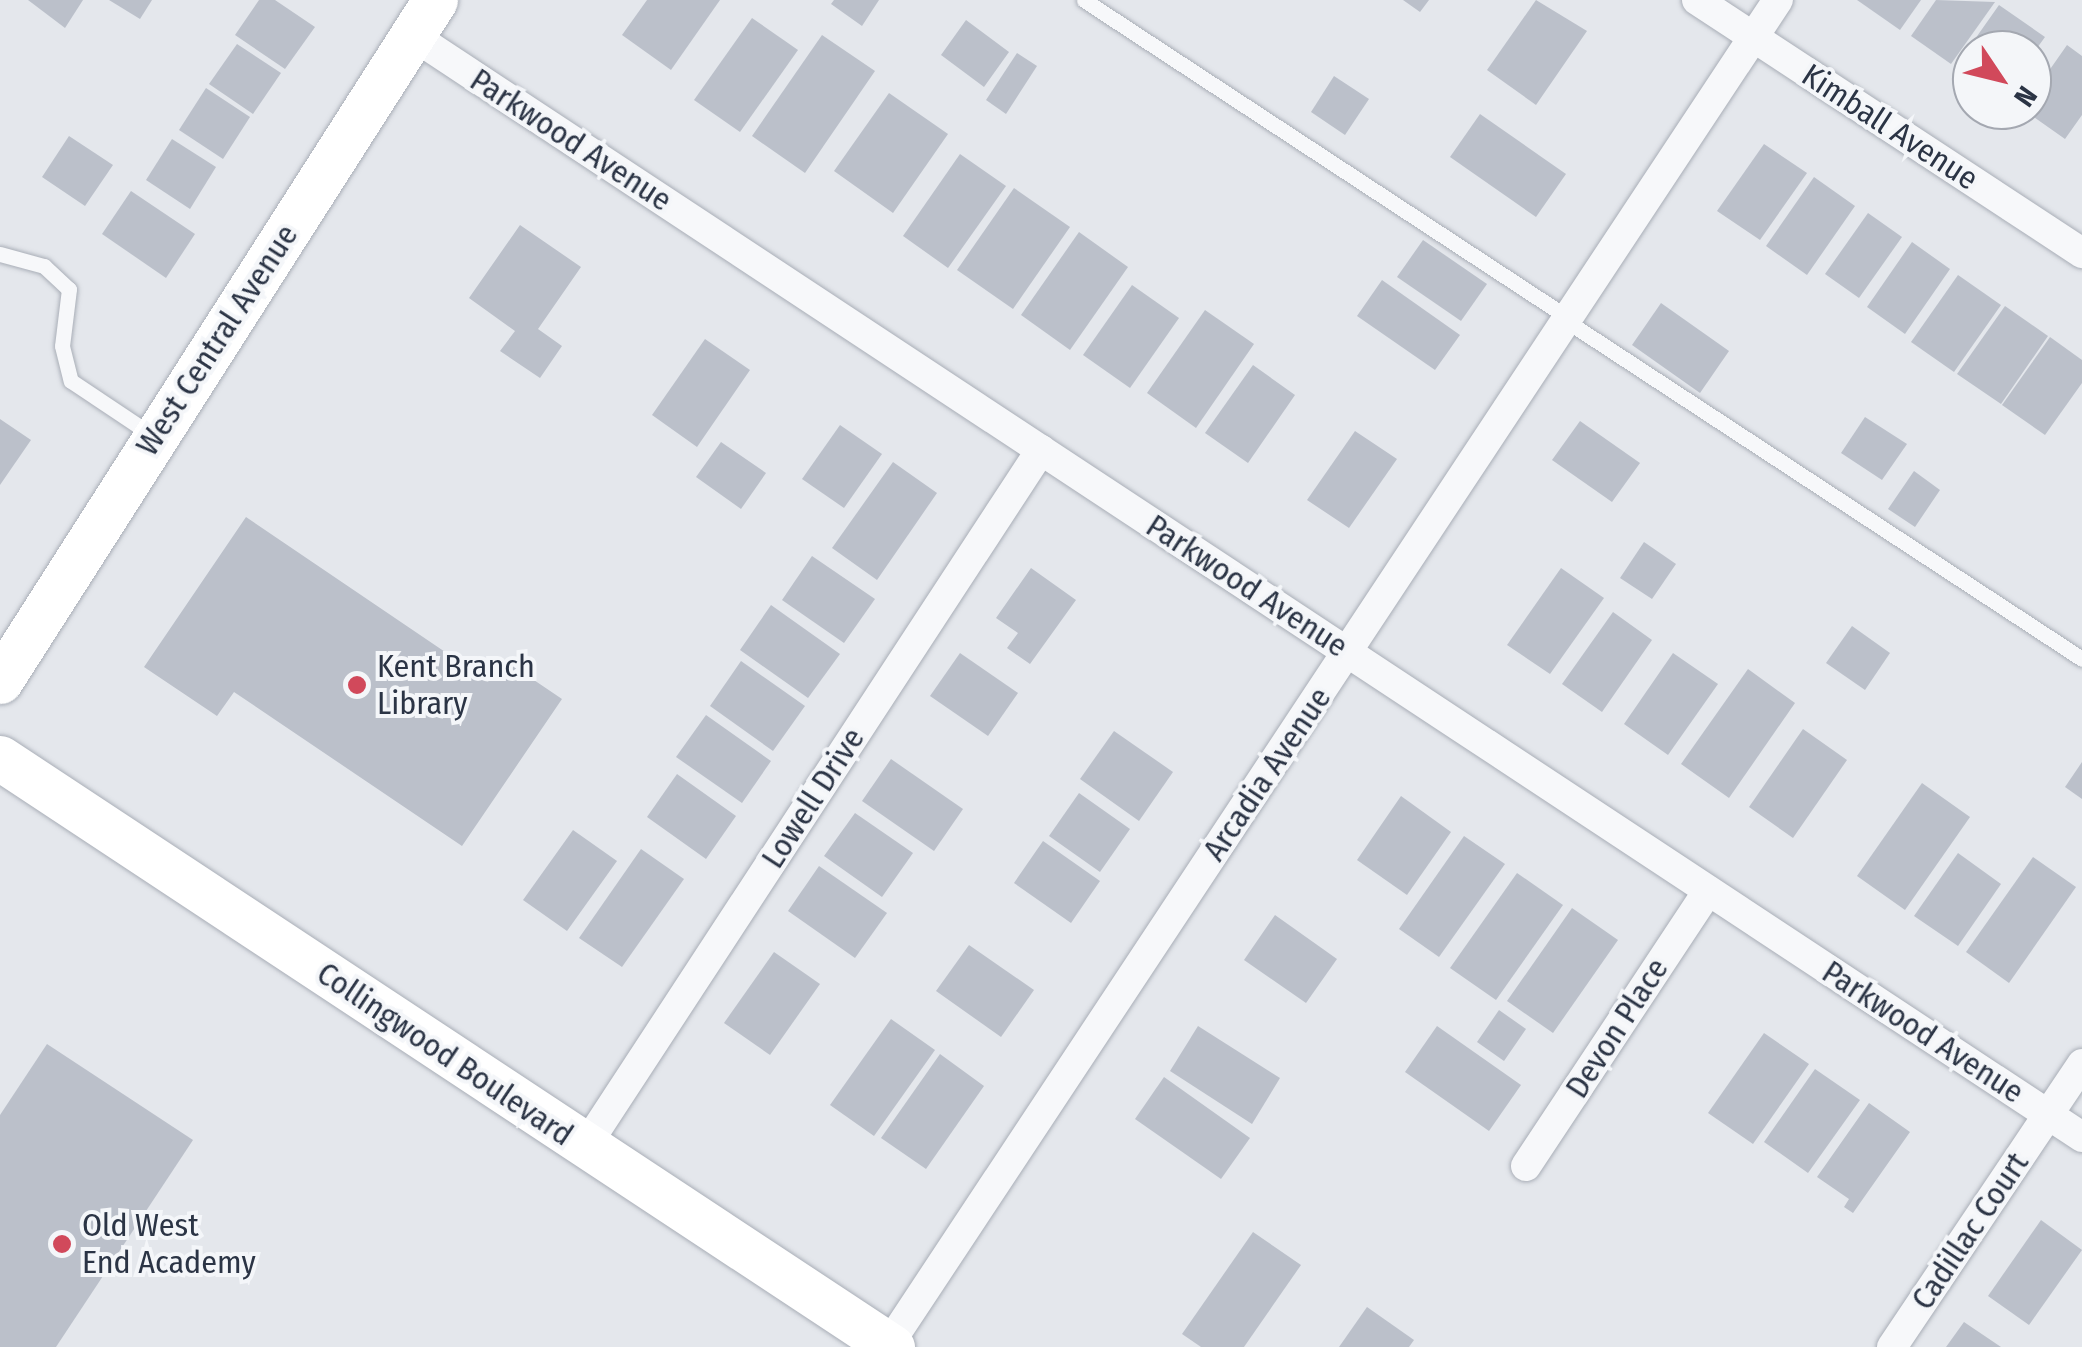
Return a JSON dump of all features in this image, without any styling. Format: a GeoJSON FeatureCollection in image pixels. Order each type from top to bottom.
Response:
{"type":"FeatureCollection","features":[{"type":"Feature","properties":{"kind":"main road","name":"West Central Avenue"},"geometry":{"type":"LineString","coordinates":[[0,681],[423,18]]}},
{"type":"Feature","properties":{"kind":"main road","name":"Collingwood Boulevard"},"geometry":{"type":"LineString","coordinates":[[0,758],[889,1346]]}},
{"type":"Feature","properties":{"kind":"street","name":"Kimball Avenue"},"geometry":{"type":"LineString","coordinates":[[1698,0],[2082,254]]}},
{"type":"Feature","properties":{"kind":"street","name":"Arcadia Avenue"},"geometry":{"type":"LineString","coordinates":[[889,1346],[1778,0]]}},
{"type":"Feature","properties":{"kind":"street","name":"Parkwood Avenue"},"geometry":{"type":"LineString","coordinates":[[423,18],[1041,450],[2082,1138]]}},
{"type":"Feature","properties":{"kind":"street","name":"Lowell Drive"},"geometry":{"type":"LineString","coordinates":[[585,1146],[1041,450]]}},
{"type":"Feature","properties":{"kind":"street","name":"Devon Place"},"geometry":{"type":"LineString","coordinates":[[1526,1166],[1708,891]]}},
{"type":"Feature","properties":{"kind":"street","name":"Cadillac Court"},"geometry":{"type":"LineString","coordinates":[[1892,1347],[2082,1064]]}},
{"type":"Feature","properties":{"kind":"lane"},"geometry":{"type":"LineString","coordinates":[[1084,0],[2082,659]]}},
{"type":"Feature","properties":{"kind":"lane"},"geometry":{"type":"LineString","coordinates":[[0,254],[44,266],[69,289],[62,346],[71,381],[156,437]]}},
{"type":"Feature","properties":{"kind":"building"},"geometry":{"type":"Polygon","coordinates":[[[28,0],[83,0],[65,28],[28,0]]]}},
{"type":"Feature","properties":{"kind":"building"},"geometry":{"type":"Polygon","coordinates":[[[109,0],[152,0],[140,19],[109,0]]]}},
{"type":"Feature","properties":{"kind":"building"},"geometry":{"type":"Polygon","coordinates":[[[259,0],[275,0],[315,27],[285,69],[235,35],[259,0]]]}},
{"type":"Feature","properties":{"kind":"building"},"geometry":{"type":"Polygon","coordinates":[[[647,0],[720,0],[671,70],[622,35],[647,0]]]}},
{"type":"Feature","properties":{"kind":"building"},"geometry":{"type":"Polygon","coordinates":[[[834,0],[879,0],[862,26],[831,4],[834,0]]]}},
{"type":"Feature","properties":{"kind":"building"},"geometry":{"type":"Polygon","coordinates":[[[1403,0],[1429,0],[1420,12],[1403,0]]]}},
{"type":"Feature","properties":{"kind":"building"},"geometry":{"type":"Polygon","coordinates":[[[1536,0],[1587,31],[1536,105],[1487,70],[1536,0]]]}},
{"type":"Feature","properties":{"kind":"building"},"geometry":{"type":"Polygon","coordinates":[[[1857,0],[1921,0],[1900,30],[1857,0]]]}},
{"type":"Feature","properties":{"kind":"building"},"geometry":{"type":"Polygon","coordinates":[[[1936,0],[1995,2],[1975,30],[1952,30],[1951,64],[1911,36],[1936,0]]]}},
{"type":"Feature","properties":{"kind":"building"},"geometry":{"type":"Polygon","coordinates":[[[1999,5],[2035,30],[1981,30],[1999,5]]]}},
{"type":"Feature","properties":{"kind":"building"},"geometry":{"type":"Polygon","coordinates":[[[752,18],[798,50],[740,132],[694,100],[752,18]]]}},
{"type":"Feature","properties":{"kind":"building"},"geometry":{"type":"Polygon","coordinates":[[[966,20],[1009,52],[984,87],[941,55],[966,20]]]}},
{"type":"Feature","properties":{"kind":"building"},"geometry":{"type":"Polygon","coordinates":[[[822,35],[875,71],[805,173],[752,136],[822,35]]]}},
{"type":"Feature","properties":{"kind":"building"},"geometry":{"type":"Polygon","coordinates":[[[237,44],[281,73],[253,114],[209,84],[237,44]]]}},
{"type":"Feature","properties":{"kind":"building"},"geometry":{"type":"Polygon","coordinates":[[[2067,45],[2082,56],[2082,115],[2065,139],[2052,130],[2052,66],[2067,45]]]}},
{"type":"Feature","properties":{"kind":"building"},"geometry":{"type":"Polygon","coordinates":[[[1017,53],[1037,66],[1006,114],[986,100],[1017,53]]]}},
{"type":"Feature","properties":{"kind":"building"},"geometry":{"type":"Polygon","coordinates":[[[1334,76],[1369,99],[1345,135],[1311,112],[1334,76]]]}},
{"type":"Feature","properties":{"kind":"building"},"geometry":{"type":"Polygon","coordinates":[[[206,88],[250,117],[223,159],[179,130],[206,88]]]}},
{"type":"Feature","properties":{"kind":"building"},"geometry":{"type":"Polygon","coordinates":[[[889,93],[948,134],[893,213],[834,171],[889,93]]]}},
{"type":"Feature","properties":{"kind":"building"},"geometry":{"type":"Polygon","coordinates":[[[1480,114],[1566,174],[1536,217],[1450,157],[1480,114]]]}},
{"type":"Feature","properties":{"kind":"building"},"geometry":{"type":"Polygon","coordinates":[[[69,136],[113,165],[85,206],[42,177],[69,136]]]}},
{"type":"Feature","properties":{"kind":"building"},"geometry":{"type":"Polygon","coordinates":[[[172,139],[216,167],[190,209],[146,180],[172,139]]]}},
{"type":"Feature","properties":{"kind":"building"},"geometry":{"type":"Polygon","coordinates":[[[1764,144],[1807,173],[1760,240],[1717,211],[1764,144]]]}},
{"type":"Feature","properties":{"kind":"building"},"geometry":{"type":"Polygon","coordinates":[[[960,154],[1006,186],[948,268],[903,236],[960,154]]]}},
{"type":"Feature","properties":{"kind":"building"},"geometry":{"type":"Polygon","coordinates":[[[1814,177],[1855,206],[1807,275],[1766,246],[1814,177]]]}},
{"type":"Feature","properties":{"kind":"building"},"geometry":{"type":"Polygon","coordinates":[[[1014,188],[1070,227],[1013,309],[957,270],[1014,188]]]}},
{"type":"Feature","properties":{"kind":"building"},"geometry":{"type":"Polygon","coordinates":[[[131,191],[195,234],[166,278],[102,234],[131,191]]]}},
{"type":"Feature","properties":{"kind":"building"},"geometry":{"type":"Polygon","coordinates":[[[1868,213],[1902,237],[1859,298],[1825,274],[1868,213]]]}},
{"type":"Feature","properties":{"kind":"building"},"geometry":{"type":"Polygon","coordinates":[[[520,225],[581,267],[538,329],[562,346],[540,378],[500,351],[515,331],[469,298],[520,225]]]}},
{"type":"Feature","properties":{"kind":"building"},"geometry":{"type":"Polygon","coordinates":[[[1079,232],[1128,267],[1070,350],[1021,315],[1079,232]]]}},
{"type":"Feature","properties":{"kind":"building"},"geometry":{"type":"Polygon","coordinates":[[[1423,240],[1487,284],[1461,321],[1397,277],[1423,240]]]}},
{"type":"Feature","properties":{"kind":"building"},"geometry":{"type":"Polygon","coordinates":[[[1912,242],[1950,269],[1905,334],[1867,307],[1912,242]]]}},
{"type":"Feature","properties":{"kind":"building"},"geometry":{"type":"Polygon","coordinates":[[[1958,275],[2001,305],[1954,372],[1911,342],[1958,275]]]}},
{"type":"Feature","properties":{"kind":"building"},"geometry":{"type":"Polygon","coordinates":[[[1382,280],[1460,335],[1435,370],[1357,316],[1382,280]]]}},
{"type":"Feature","properties":{"kind":"building"},"geometry":{"type":"Polygon","coordinates":[[[1132,285],[1179,318],[1130,388],[1083,355],[1132,285]]]}},
{"type":"Feature","properties":{"kind":"building"},"geometry":{"type":"Polygon","coordinates":[[[1661,303],[1729,351],[1700,393],[1632,345],[1661,303]]]}},
{"type":"Feature","properties":{"kind":"building"},"geometry":{"type":"Polygon","coordinates":[[[2005,306],[2048,336],[2001,404],[1957,374],[2005,306]]]}},
{"type":"Feature","properties":{"kind":"building"},"geometry":{"type":"Polygon","coordinates":[[[1205,310],[1254,344],[1196,428],[1147,393],[1205,310]]]}},
{"type":"Feature","properties":{"kind":"building"},"geometry":{"type":"Polygon","coordinates":[[[2050,337],[2082,360],[2082,383],[2045,435],[2002,405],[2050,337]]]}},
{"type":"Feature","properties":{"kind":"building"},"geometry":{"type":"Polygon","coordinates":[[[705,339],[750,370],[697,447],[652,415],[705,339]]]}},
{"type":"Feature","properties":{"kind":"building"},"geometry":{"type":"Polygon","coordinates":[[[1253,365],[1295,395],[1248,463],[1205,433],[1253,365]]]}},
{"type":"Feature","properties":{"kind":"building"},"geometry":{"type":"Polygon","coordinates":[[[1865,417],[1907,444],[1882,480],[1841,453],[1865,417]]]}},
{"type":"Feature","properties":{"kind":"building"},"geometry":{"type":"Polygon","coordinates":[[[0,419],[31,440],[0,485],[0,419]]]}},
{"type":"Feature","properties":{"kind":"building"},"geometry":{"type":"Polygon","coordinates":[[[1580,421],[1640,463],[1612,502],[1552,460],[1580,421]]]}},
{"type":"Feature","properties":{"kind":"building"},"geometry":{"type":"Polygon","coordinates":[[[840,425],[882,454],[844,508],[802,479],[840,425]]]}},
{"type":"Feature","properties":{"kind":"building"},"geometry":{"type":"Polygon","coordinates":[[[1355,431],[1397,459],[1349,528],[1307,500],[1355,431]]]}},
{"type":"Feature","properties":{"kind":"building"},"geometry":{"type":"Polygon","coordinates":[[[721,442],[766,473],[741,509],[696,477],[721,442]]]}},
{"type":"Feature","properties":{"kind":"building"},"geometry":{"type":"Polygon","coordinates":[[[893,462],[937,493],[877,580],[832,548],[893,462]]]}},
{"type":"Feature","properties":{"kind":"building"},"geometry":{"type":"Polygon","coordinates":[[[1914,471],[1940,490],[1915,527],[1888,509],[1914,471]]]}},
{"type":"Feature","properties":{"kind":"building","name":"Kent Branch Library"},"geometry":{"type":"Polygon","coordinates":[[[246,517],[485,679],[500,657],[562,699],[462,846],[234,692],[217,716],[144,667],[246,517]]]}},
{"type":"Feature","properties":{"kind":"building"},"geometry":{"type":"Polygon","coordinates":[[[1644,542],[1676,564],[1652,599],[1620,578],[1644,542]]]}},
{"type":"Feature","properties":{"kind":"building"},"geometry":{"type":"Polygon","coordinates":[[[812,556],[875,599],[844,643],[782,600],[812,556]]]}},
{"type":"Feature","properties":{"kind":"building"},"geometry":{"type":"Polygon","coordinates":[[[1031,568],[1076,600],[1030,664],[1007,648],[1018,633],[996,618],[1031,568]]]}},
{"type":"Feature","properties":{"kind":"building"},"geometry":{"type":"Polygon","coordinates":[[[1561,568],[1604,598],[1550,674],[1507,645],[1561,568]]]}},
{"type":"Feature","properties":{"kind":"building"},"geometry":{"type":"Polygon","coordinates":[[[771,605],[840,654],[808,698],[740,650],[771,605]]]}},
{"type":"Feature","properties":{"kind":"building"},"geometry":{"type":"Polygon","coordinates":[[[1613,612],[1652,640],[1602,712],[1562,684],[1613,612]]]}},
{"type":"Feature","properties":{"kind":"building"},"geometry":{"type":"Polygon","coordinates":[[[1852,626],[1890,653],[1865,690],[1826,663],[1852,626]]]}},
{"type":"Feature","properties":{"kind":"building"},"geometry":{"type":"Polygon","coordinates":[[[960,653],[1018,693],[988,736],[930,696],[960,653]]]}},
{"type":"Feature","properties":{"kind":"building"},"geometry":{"type":"Polygon","coordinates":[[[1673,653],[1718,684],[1668,755],[1624,724],[1673,653]]]}},
{"type":"Feature","properties":{"kind":"building"},"geometry":{"type":"Polygon","coordinates":[[[741,661],[805,706],[773,751],[710,706],[741,661]]]}},
{"type":"Feature","properties":{"kind":"building"},"geometry":{"type":"Polygon","coordinates":[[[1748,669],[1795,703],[1729,798],[1681,764],[1748,669]]]}},
{"type":"Feature","properties":{"kind":"building"},"geometry":{"type":"Polygon","coordinates":[[[706,715],[771,761],[742,803],[676,757],[706,715]]]}},
{"type":"Feature","properties":{"kind":"building"},"geometry":{"type":"Polygon","coordinates":[[[1803,729],[1847,760],[1793,838],[1749,807],[1803,729]]]}},
{"type":"Feature","properties":{"kind":"building"},"geometry":{"type":"Polygon","coordinates":[[[1114,731],[1173,772],[1139,821],[1080,779],[1114,731]]]}},
{"type":"Feature","properties":{"kind":"building"},"geometry":{"type":"Polygon","coordinates":[[[891,759],[963,809],[934,851],[862,801],[891,759]]]}},
{"type":"Feature","properties":{"kind":"building"},"geometry":{"type":"Polygon","coordinates":[[[2082,762],[2082,799],[2065,787],[2082,762]]]}},
{"type":"Feature","properties":{"kind":"building"},"geometry":{"type":"Polygon","coordinates":[[[677,774],[736,816],[706,859],[647,817],[677,774]]]}},
{"type":"Feature","properties":{"kind":"building"},"geometry":{"type":"Polygon","coordinates":[[[1922,783],[1970,817],[1905,910],[1857,876],[1922,783]]]}},
{"type":"Feature","properties":{"kind":"building"},"geometry":{"type":"Polygon","coordinates":[[[1079,793],[1130,829],[1100,872],[1049,836],[1079,793]]]}},
{"type":"Feature","properties":{"kind":"building"},"geometry":{"type":"Polygon","coordinates":[[[1401,796],[1451,832],[1407,895],[1357,860],[1401,796]]]}},
{"type":"Feature","properties":{"kind":"building"},"geometry":{"type":"Polygon","coordinates":[[[855,813],[913,853],[882,897],[824,856],[855,813]]]}},
{"type":"Feature","properties":{"kind":"building"},"geometry":{"type":"Polygon","coordinates":[[[573,830],[617,861],[567,931],[523,900],[573,830]]]}},
{"type":"Feature","properties":{"kind":"building"},"geometry":{"type":"Polygon","coordinates":[[[1464,836],[1505,864],[1439,957],[1399,929],[1464,836]]]}},
{"type":"Feature","properties":{"kind":"building"},"geometry":{"type":"Polygon","coordinates":[[[1043,841],[1100,881],[1071,923],[1014,883],[1043,841]]]}},
{"type":"Feature","properties":{"kind":"building"},"geometry":{"type":"Polygon","coordinates":[[[641,849],[684,879],[622,967],[579,938],[641,849]]]}},
{"type":"Feature","properties":{"kind":"building"},"geometry":{"type":"Polygon","coordinates":[[[1958,853],[2001,884],[1958,946],[1914,916],[1958,853]]]}},
{"type":"Feature","properties":{"kind":"building"},"geometry":{"type":"Polygon","coordinates":[[[2033,857],[2076,887],[2009,983],[1966,952],[2033,857]]]}},
{"type":"Feature","properties":{"kind":"building"},"geometry":{"type":"Polygon","coordinates":[[[819,866],[887,913],[855,958],[788,911],[819,866]]]}},
{"type":"Feature","properties":{"kind":"building"},"geometry":{"type":"Polygon","coordinates":[[[1517,873],[1563,905],[1496,1000],[1450,968],[1517,873]]]}},
{"type":"Feature","properties":{"kind":"building"},"geometry":{"type":"Polygon","coordinates":[[[1572,908],[1618,940],[1553,1033],[1507,1001],[1572,908]]]}},
{"type":"Feature","properties":{"kind":"building"},"geometry":{"type":"Polygon","coordinates":[[[1275,915],[1337,959],[1306,1003],[1244,960],[1275,915]]]}},
{"type":"Feature","properties":{"kind":"building"},"geometry":{"type":"Polygon","coordinates":[[[969,945],[1034,990],[1001,1037],[936,991],[969,945]]]}},
{"type":"Feature","properties":{"kind":"building"},"geometry":{"type":"Polygon","coordinates":[[[774,952],[820,984],[770,1055],[724,1023],[774,952]]]}},
{"type":"Feature","properties":{"kind":"building"},"geometry":{"type":"Polygon","coordinates":[[[1499,1010],[1526,1029],[1504,1061],[1477,1042],[1499,1010]]]}},
{"type":"Feature","properties":{"kind":"building"},"geometry":{"type":"Polygon","coordinates":[[[891,1019],[935,1050],[874,1136],[830,1105],[891,1019]]]}},
{"type":"Feature","properties":{"kind":"building"},"geometry":{"type":"Polygon","coordinates":[[[1198,1026],[1280,1078],[1252,1124],[1170,1071],[1198,1026]]]}},
{"type":"Feature","properties":{"kind":"building"},"geometry":{"type":"Polygon","coordinates":[[[1437,1026],[1521,1085],[1489,1131],[1405,1072],[1437,1026]]]}},
{"type":"Feature","properties":{"kind":"building"},"geometry":{"type":"Polygon","coordinates":[[[1764,1033],[1809,1064],[1753,1144],[1708,1113],[1764,1033]]]}},
{"type":"Feature","properties":{"kind":"building","name":"Old West End Academy"},"geometry":{"type":"Polygon","coordinates":[[[47,1044],[193,1140],[56,1347],[0,1347],[0,1115],[47,1044]]]}},
{"type":"Feature","properties":{"kind":"building"},"geometry":{"type":"Polygon","coordinates":[[[940,1054],[984,1086],[926,1169],[881,1138],[940,1054]]]}},
{"type":"Feature","properties":{"kind":"building"},"geometry":{"type":"Polygon","coordinates":[[[1815,1069],[1860,1100],[1808,1173],[1764,1142],[1815,1069]]]}},
{"type":"Feature","properties":{"kind":"building"},"geometry":{"type":"Polygon","coordinates":[[[1164,1077],[1250,1138],[1221,1179],[1135,1119],[1164,1077]]]}},
{"type":"Feature","properties":{"kind":"building"},"geometry":{"type":"Polygon","coordinates":[[[1869,1103],[1910,1132],[1853,1213],[1844,1207],[1849,1199],[1817,1177],[1869,1103]]]}},
{"type":"Feature","properties":{"kind":"building"},"geometry":{"type":"Polygon","coordinates":[[[2041,1220],[2082,1250],[2029,1325],[1988,1296],[2041,1220]]]}},
{"type":"Feature","properties":{"kind":"building"},"geometry":{"type":"Polygon","coordinates":[[[1253,1232],[1301,1265],[1244,1347],[1201,1347],[1182,1334],[1253,1232]]]}},
{"type":"Feature","properties":{"kind":"building"},"geometry":{"type":"Polygon","coordinates":[[[1367,1307],[1414,1340],[1409,1347],[1339,1347],[1367,1307]]]}},
{"type":"Feature","properties":{"kind":"building"},"geometry":{"type":"Polygon","coordinates":[[[1964,1322],[2001,1347],[1946,1347],[1964,1322]]]}},
{"type":"Feature","properties":{"kind":"place","name":"Kent Branch Library"},"geometry":{"type":"Point","coordinates":[357,685]}},
{"type":"Feature","properties":{"kind":"place","name":"Old West End Academy"},"geometry":{"type":"Point","coordinates":[62,1244]}}]}
